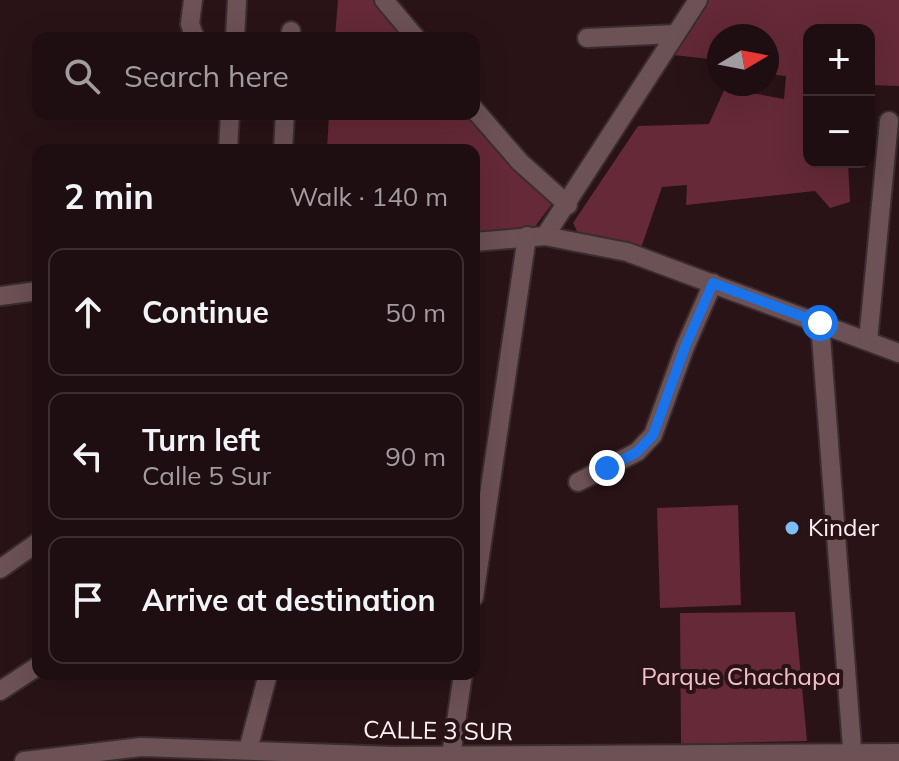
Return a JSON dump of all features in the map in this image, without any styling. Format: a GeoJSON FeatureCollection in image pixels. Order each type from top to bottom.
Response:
{"type":"FeatureCollection","features":[{"type":"Feature","properties":{"kind":"street"},"geometry":{"type":"LineString","coordinates":[[193,0],[190,24],[193,32]]}},
{"type":"Feature","properties":{"kind":"street"},"geometry":{"type":"LineString","coordinates":[[235,32],[237,0]]}},
{"type":"Feature","properties":{"kind":"street"},"geometry":{"type":"LineString","coordinates":[[384,0],[411,32]]}},
{"type":"Feature","properties":{"kind":"street"},"geometry":{"type":"LineString","coordinates":[[480,562],[536,236],[568,205],[698,0]]}},
{"type":"Feature","properties":{"kind":"street"},"geometry":{"type":"LineString","coordinates":[[587,38],[676,34]]}},
{"type":"Feature","properties":{"kind":"street"},"geometry":{"type":"LineString","coordinates":[[480,116],[510,152],[568,205]]}},
{"type":"Feature","properties":{"kind":"street"},"geometry":{"type":"LineString","coordinates":[[228,144],[230,120]]}},
{"type":"Feature","properties":{"kind":"street"},"geometry":{"type":"LineString","coordinates":[[283,144],[285,120]]}},
{"type":"Feature","properties":{"kind":"street"},"geometry":{"type":"LineString","coordinates":[[868,341],[889,121]]}},
{"type":"Feature","properties":{"kind":"street"},"geometry":{"type":"LineString","coordinates":[[480,241],[536,236],[627,252],[899,353]]}},
{"type":"Feature","properties":{"kind":"street"},"geometry":{"type":"LineString","coordinates":[[578,482],[637,452],[653,435],[685,347],[713,283]]}},
{"type":"Feature","properties":{"kind":"street"},"geometry":{"type":"LineString","coordinates":[[0,296],[32,292]]}},
{"type":"Feature","properties":{"kind":"street"},"geometry":{"type":"LineString","coordinates":[[820,323],[852,758]]}},
{"type":"Feature","properties":{"kind":"street"},"geometry":{"type":"LineString","coordinates":[[0,569],[32,546]]}},
{"type":"Feature","properties":{"kind":"street"},"geometry":{"type":"LineString","coordinates":[[0,691],[32,670]]}},
{"type":"Feature","properties":{"kind":"street"},"geometry":{"type":"LineString","coordinates":[[248,750],[266,680]]}},
{"type":"Feature","properties":{"kind":"street"},"geometry":{"type":"LineString","coordinates":[[451,756],[462,680]]}},
{"type":"Feature","properties":{"kind":"street","name":"CALLE 3 SUR"},"geometry":{"type":"LineString","coordinates":[[24,761],[141,747],[394,758],[852,758],[899,753]]}},
{"type":"Feature","properties":{"kind":"green space"},"geometry":{"type":"Polygon","coordinates":[[[338,0],[375,0],[401,32],[335,32],[338,0]]]}},
{"type":"Feature","properties":{"kind":"green space"},"geometry":{"type":"Polygon","coordinates":[[[707,0],[899,0],[899,86],[875,85],[875,24],[803,24],[803,168],[848,168],[850,202],[830,208],[815,191],[686,205],[687,185],[662,187],[640,251],[579,235],[573,223],[638,126],[709,124],[721,96],[784,99],[786,76],[779,75],[779,24],[707,24],[707,59],[673,55],[707,0]]]}},
{"type":"Feature","properties":{"kind":"green space"},"geometry":{"type":"Polygon","coordinates":[[[329,120],[475,120],[552,204],[534,228],[480,233],[480,144],[327,144],[329,120]]]}},
{"type":"Feature","properties":{"kind":"green space"},"geometry":{"type":"Polygon","coordinates":[[[738,505],[741,605],[660,608],[657,508],[738,505]]]}},
{"type":"Feature","properties":{"kind":"green space","name":"Parque Chachapa"},"geometry":{"type":"Polygon","coordinates":[[[795,612],[807,741],[681,744],[680,613],[795,612]]]}},
{"type":"Feature","properties":{"kind":"place","name":"Kinder"},"geometry":{"type":"Point","coordinates":[792,528]}},
{"type":"Feature","properties":{"kind":"route"},"geometry":{"type":"LineString","coordinates":[[607,468],[637,452],[653,435],[685,347],[713,283],[820,323]]}}]}
